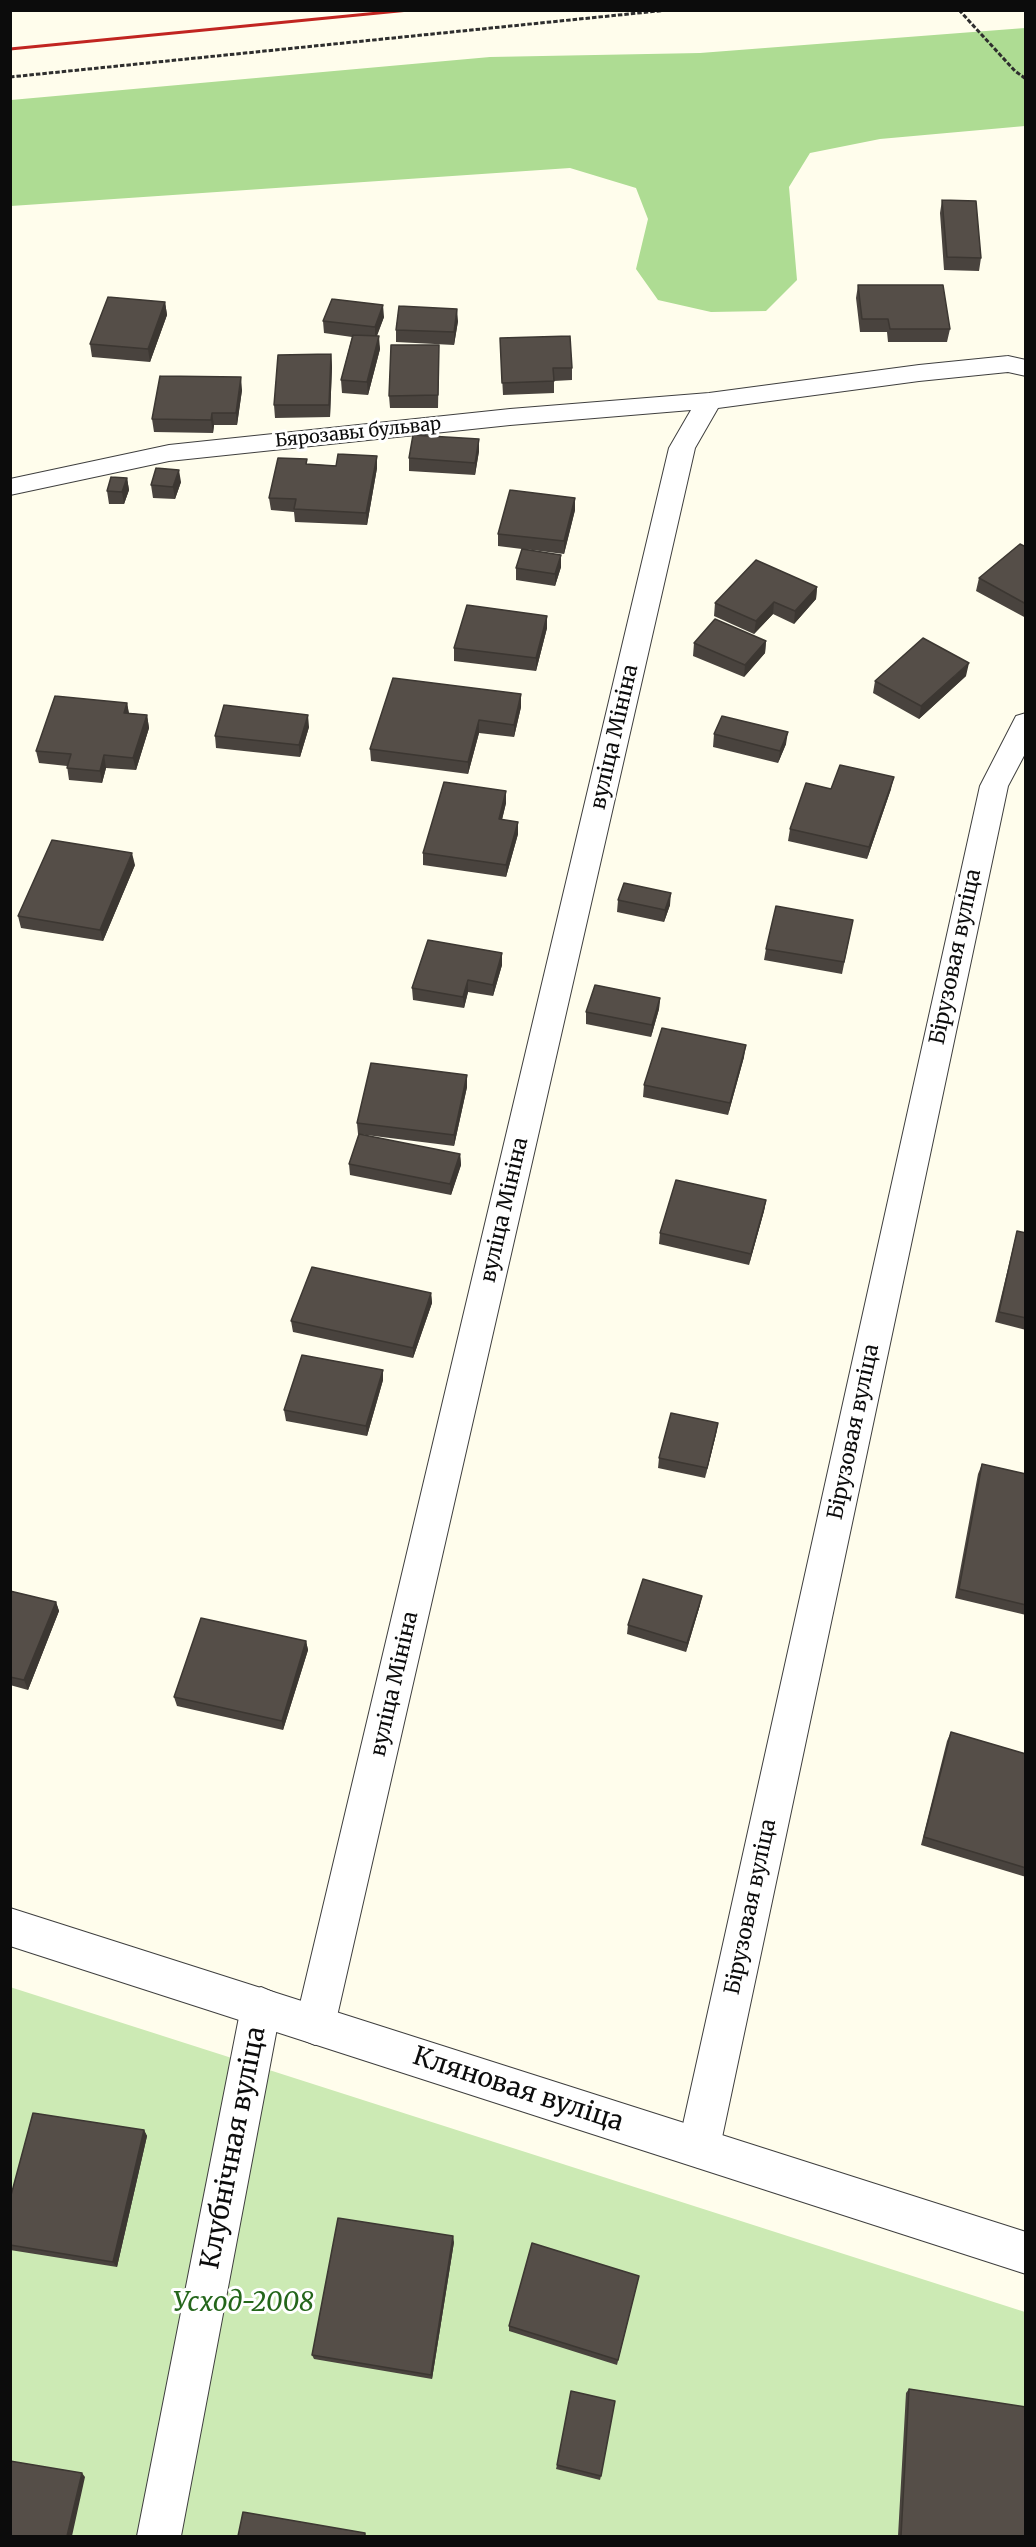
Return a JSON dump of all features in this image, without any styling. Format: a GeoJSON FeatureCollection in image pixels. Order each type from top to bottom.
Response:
{"type":"FeatureCollection","features":[{"type":"Feature","properties":{"kind":"street","name":"Бярозавы бульвар"},"geometry":{"type":"LineString","coordinates":[[10,487],[169,453],[510,417],[709,401],[919,372],[1008,364],[1026,368]]}},
{"type":"Feature","properties":{"kind":"street","name":"вуліца Мініна"},"geometry":{"type":"LineString","coordinates":[[315,2025],[682,448],[709,401]]}},
{"type":"Feature","properties":{"kind":"street","name":"Бірузовая вуліца"},"geometry":{"type":"LineString","coordinates":[[699,2147],[993,786],[1026,723]]}},
{"type":"Feature","properties":{"kind":"street","name":"Кляновая вуліца"},"geometry":{"type":"LineString","coordinates":[[10,1927],[1026,2253]]}},
{"type":"Feature","properties":{"kind":"street","name":"Клубнічная вуліца"},"geometry":{"type":"LineString","coordinates":[[159,2536],[261,2007]]}},
{"type":"Feature","properties":{"kind":"path"},"geometry":{"type":"LineString","coordinates":[[10,77],[668,10]]}},
{"type":"Feature","properties":{"kind":"path"},"geometry":{"type":"LineString","coordinates":[[959,10],[1015,71],[1026,79]]}},
{"type":"Feature","properties":{"kind":"green space"},"geometry":{"type":"Polygon","coordinates":[[[1025,28],[1025,126],[880,139],[810,153],[789,187],[797,280],[766,311],[711,312],[658,300],[636,269],[648,219],[636,188],[570,168],[11,206],[11,100],[490,57],[700,53],[1025,28]]]}},
{"type":"Feature","properties":{"kind":"green space","name":"Усход-2008"},"geometry":{"type":"Polygon","coordinates":[[[10,1987],[1025,2312],[1025,2536],[11,2536],[10,1987]]]}},
{"type":"Feature","properties":{"kind":"building"},"geometry":{"type":"Polygon","coordinates":[[[942,200],[976,201],[981,258],[947,257],[942,200]]]}},
{"type":"Feature","properties":{"kind":"building"},"geometry":{"type":"Polygon","coordinates":[[[858,285],[943,285],[950,329],[890,329],[888,319],[862,319],[858,285]]]}},
{"type":"Feature","properties":{"kind":"building"},"geometry":{"type":"Polygon","coordinates":[[[108,297],[165,302],[148,349],[90,344],[108,297]]]}},
{"type":"Feature","properties":{"kind":"building"},"geometry":{"type":"Polygon","coordinates":[[[332,299],[383,305],[375,327],[323,321],[332,299]]]}},
{"type":"Feature","properties":{"kind":"building"},"geometry":{"type":"Polygon","coordinates":[[[399,306],[457,309],[454,332],[396,330],[399,306]]]}},
{"type":"Feature","properties":{"kind":"building"},"geometry":{"type":"Polygon","coordinates":[[[353,335],[379,336],[367,382],[341,380],[353,335]]]}},
{"type":"Feature","properties":{"kind":"building"},"geometry":{"type":"Polygon","coordinates":[[[570,336],[572,368],[553,368],[554,381],[502,383],[500,338],[570,336]]]}},
{"type":"Feature","properties":{"kind":"building"},"geometry":{"type":"Polygon","coordinates":[[[391,345],[439,345],[438,395],[389,396],[391,345]]]}},
{"type":"Feature","properties":{"kind":"building"},"geometry":{"type":"Polygon","coordinates":[[[331,354],[329,405],[274,405],[278,355],[331,354]]]}},
{"type":"Feature","properties":{"kind":"building"},"geometry":{"type":"Polygon","coordinates":[[[160,376],[241,377],[236,413],[212,413],[211,420],[152,419],[160,376]]]}},
{"type":"Feature","properties":{"kind":"building"},"geometry":{"type":"Polygon","coordinates":[[[413,435],[479,439],[475,463],[409,458],[413,435]]]}},
{"type":"Feature","properties":{"kind":"building"},"geometry":{"type":"Polygon","coordinates":[[[338,454],[377,456],[366,513],[294,509],[296,499],[269,498],[278,458],[307,459],[306,464],[336,466],[338,454]]]}},
{"type":"Feature","properties":{"kind":"building"},"geometry":{"type":"Polygon","coordinates":[[[156,468],[179,470],[173,487],[151,485],[156,468]]]}},
{"type":"Feature","properties":{"kind":"building"},"geometry":{"type":"Polygon","coordinates":[[[111,477],[127,478],[122,492],[107,491],[111,477]]]}},
{"type":"Feature","properties":{"kind":"building"},"geometry":{"type":"Polygon","coordinates":[[[510,490],[575,498],[564,541],[498,534],[510,490]]]}},
{"type":"Feature","properties":{"kind":"building"},"geometry":{"type":"Polygon","coordinates":[[[1020,544],[1026,547],[1026,604],[979,578],[1020,544]]]}},
{"type":"Feature","properties":{"kind":"building"},"geometry":{"type":"Polygon","coordinates":[[[522,549],[561,555],[555,574],[516,568],[522,549]]]}},
{"type":"Feature","properties":{"kind":"building"},"geometry":{"type":"Polygon","coordinates":[[[756,560],[817,587],[795,611],[774,602],[756,621],[715,603],[756,560]]]}},
{"type":"Feature","properties":{"kind":"building"},"geometry":{"type":"Polygon","coordinates":[[[467,605],[547,616],[536,658],[454,648],[467,605]]]}},
{"type":"Feature","properties":{"kind":"building"},"geometry":{"type":"Polygon","coordinates":[[[715,619],[766,641],[745,665],[694,643],[715,619]]]}},
{"type":"Feature","properties":{"kind":"building"},"geometry":{"type":"Polygon","coordinates":[[[923,638],[969,663],[921,706],[875,681],[923,638]]]}},
{"type":"Feature","properties":{"kind":"building"},"geometry":{"type":"Polygon","coordinates":[[[393,678],[521,694],[514,725],[479,720],[468,762],[370,749],[393,678]]]}},
{"type":"Feature","properties":{"kind":"building"},"geometry":{"type":"Polygon","coordinates":[[[55,696],[127,703],[124,713],[147,715],[133,758],[104,755],[100,771],[67,768],[71,754],[36,751],[55,696]]]}},
{"type":"Feature","properties":{"kind":"building"},"geometry":{"type":"Polygon","coordinates":[[[224,705],[308,715],[299,745],[215,736],[224,705]]]}},
{"type":"Feature","properties":{"kind":"building"},"geometry":{"type":"Polygon","coordinates":[[[722,716],[788,732],[780,751],[714,734],[722,716]]]}},
{"type":"Feature","properties":{"kind":"building"},"geometry":{"type":"Polygon","coordinates":[[[840,765],[894,777],[869,847],[790,829],[806,783],[831,789],[840,765]]]}},
{"type":"Feature","properties":{"kind":"building"},"geometry":{"type":"Polygon","coordinates":[[[444,782],[506,791],[499,819],[518,822],[506,865],[423,853],[444,782]]]}},
{"type":"Feature","properties":{"kind":"building"},"geometry":{"type":"Polygon","coordinates":[[[52,840],[132,853],[100,930],[18,916],[52,840]]]}},
{"type":"Feature","properties":{"kind":"building"},"geometry":{"type":"Polygon","coordinates":[[[624,883],[671,893],[665,910],[618,900],[624,883]]]}},
{"type":"Feature","properties":{"kind":"building"},"geometry":{"type":"Polygon","coordinates":[[[776,906],[853,920],[844,962],[766,949],[776,906]]]}},
{"type":"Feature","properties":{"kind":"building"},"geometry":{"type":"Polygon","coordinates":[[[428,940],[502,953],[493,985],[468,980],[463,997],[412,988],[428,940]]]}},
{"type":"Feature","properties":{"kind":"building"},"geometry":{"type":"Polygon","coordinates":[[[595,985],[660,998],[652,1025],[586,1012],[595,985]]]}},
{"type":"Feature","properties":{"kind":"building"},"geometry":{"type":"Polygon","coordinates":[[[662,1028],[746,1045],[730,1103],[644,1085],[662,1028]]]}},
{"type":"Feature","properties":{"kind":"building"},"geometry":{"type":"Polygon","coordinates":[[[371,1063],[467,1075],[454,1135],[357,1123],[371,1063]]]}},
{"type":"Feature","properties":{"kind":"building"},"geometry":{"type":"Polygon","coordinates":[[[359,1134],[460,1154],[450,1184],[349,1164],[359,1134]]]}},
{"type":"Feature","properties":{"kind":"building"},"geometry":{"type":"Polygon","coordinates":[[[676,1180],[766,1200],[751,1254],[660,1233],[676,1180]]]}},
{"type":"Feature","properties":{"kind":"building"},"geometry":{"type":"Polygon","coordinates":[[[1017,1231],[1026,1233],[1026,1318],[999,1312],[1017,1231]]]}},
{"type":"Feature","properties":{"kind":"building"},"geometry":{"type":"Polygon","coordinates":[[[312,1267],[431,1293],[413,1348],[291,1321],[312,1267]]]}},
{"type":"Feature","properties":{"kind":"building"},"geometry":{"type":"Polygon","coordinates":[[[302,1355],[383,1370],[366,1426],[284,1410],[302,1355]]]}},
{"type":"Feature","properties":{"kind":"building"},"geometry":{"type":"Polygon","coordinates":[[[671,1413],[718,1423],[707,1468],[659,1458],[671,1413]]]}},
{"type":"Feature","properties":{"kind":"building"},"geometry":{"type":"Polygon","coordinates":[[[982,1464],[1026,1474],[1026,1605],[959,1589],[982,1464]]]}},
{"type":"Feature","properties":{"kind":"building"},"geometry":{"type":"Polygon","coordinates":[[[643,1579],[702,1596],[687,1643],[628,1625],[643,1579]]]}},
{"type":"Feature","properties":{"kind":"building"},"geometry":{"type":"Polygon","coordinates":[[[10,1591],[56,1602],[24,1680],[10,1677],[10,1591]]]}},
{"type":"Feature","properties":{"kind":"building"},"geometry":{"type":"Polygon","coordinates":[[[201,1618],[306,1641],[282,1721],[174,1697],[201,1618]]]}},
{"type":"Feature","properties":{"kind":"building"},"geometry":{"type":"Polygon","coordinates":[[[951,1732],[1026,1754],[1026,1868],[924,1837],[951,1732]]]}},
{"type":"Feature","properties":{"kind":"building"},"geometry":{"type":"Polygon","coordinates":[[[33,2113],[144,2130],[113,2262],[10,2245],[10,2199],[33,2113]]]}},
{"type":"Feature","properties":{"kind":"building"},"geometry":{"type":"Polygon","coordinates":[[[338,2218],[453,2236],[431,2375],[312,2355],[338,2218]]]}},
{"type":"Feature","properties":{"kind":"building"},"geometry":{"type":"Polygon","coordinates":[[[532,2243],[639,2276],[618,2360],[509,2326],[532,2243]]]}},
{"type":"Feature","properties":{"kind":"building"},"geometry":{"type":"Polygon","coordinates":[[[909,2389],[1026,2407],[1026,2536],[901,2536],[909,2389]]]}},
{"type":"Feature","properties":{"kind":"building"},"geometry":{"type":"Polygon","coordinates":[[[571,2391],[615,2401],[601,2476],[557,2465],[571,2391]]]}},
{"type":"Feature","properties":{"kind":"building"},"geometry":{"type":"Polygon","coordinates":[[[10,2461],[82,2473],[67,2536],[10,2536],[10,2461]]]}},
{"type":"Feature","properties":{"kind":"building"},"geometry":{"type":"Polygon","coordinates":[[[243,2512],[365,2533],[365,2536],[238,2536],[243,2512]]]}},
{"type":"Feature","properties":{"kind":"railway"},"geometry":{"type":"LineString","coordinates":[[10,49],[409,10]]}}]}
